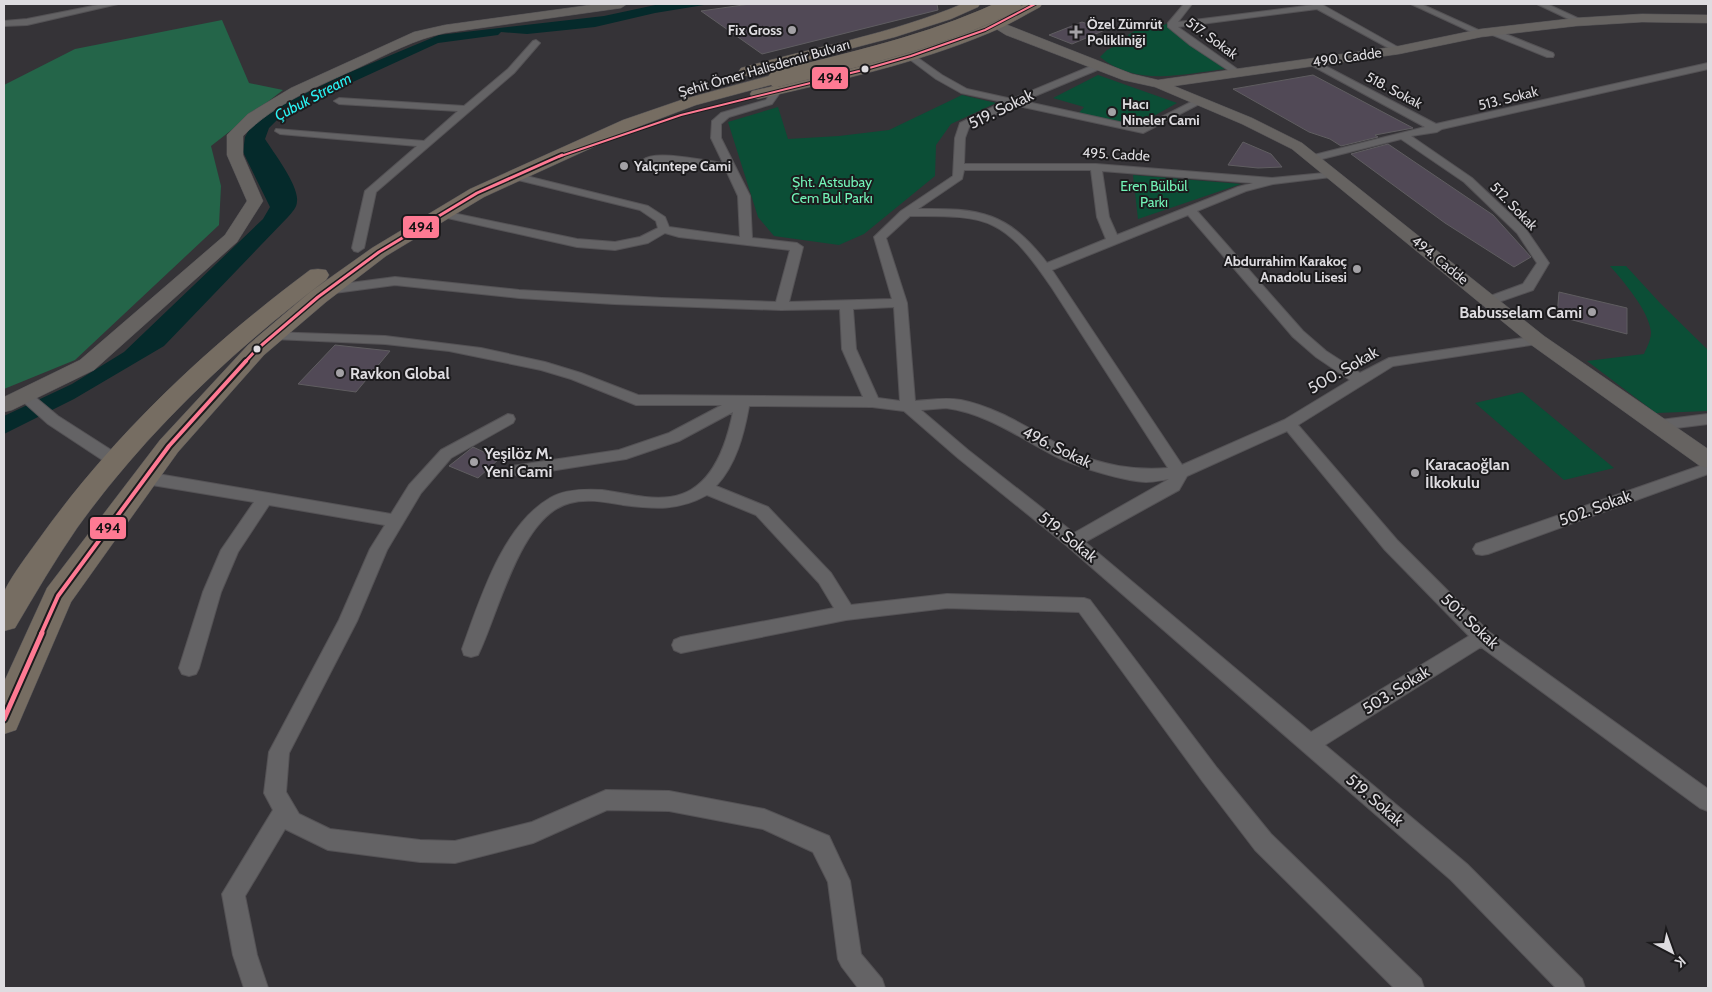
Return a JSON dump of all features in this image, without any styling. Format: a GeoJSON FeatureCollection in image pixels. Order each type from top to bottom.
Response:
{"type":"FeatureCollection","features":[{"type":"Feature","properties":{"kind":"highway","name":"Şehit Ömer Halisdemir Bulvarı"},"geometry":{"type":"LineString","coordinates":[[4,719],[58,596],[146,478],[182,432],[256,350],[327,290],[379,252],[477,193],[514,176],[556,149],[628,108],[696,86],[910,27],[973,4]]}},
{"type":"Feature","properties":{"kind":"highway"},"geometry":{"type":"LineString","coordinates":[[982,4],[1005,12],[1024,6]]}},
{"type":"Feature","properties":{"kind":"highway"},"geometry":{"type":"LineString","coordinates":[[774,80],[926,30],[991,4]]}},
{"type":"Feature","properties":{"kind":"highway","name":"Şehit Ömer Halisdemir Bulvarı"},"geometry":{"type":"LineString","coordinates":[[774,80],[859,71],[911,56],[996,25],[1024,6]]}},
{"type":"Feature","properties":{"kind":"highway","name":"Şehit Ömer Halisdemir Bulvarı"},"geometry":{"type":"LineString","coordinates":[[4,619],[41,558],[88,494],[153,419],[201,372],[245,332],[316,276],[358,248],[462,185],[556,149],[659,102],[774,80],[915,43],[1024,6]]}},
{"type":"Feature","properties":{"kind":"highway"},"geometry":{"type":"LineString","coordinates":[[955,12],[951,21],[962,26],[996,25]]}},
{"type":"Feature","properties":{"kind":"highway"},"geometry":{"type":"LineString","coordinates":[[910,27],[934,26],[948,30],[954,34],[954,38],[948,43]]}},
{"type":"Feature","properties":{"kind":"street"},"geometry":{"type":"LineString","coordinates":[[4,24],[27,22],[90,6],[114,4]]}},
{"type":"Feature","properties":{"kind":"street"},"geometry":{"type":"LineString","coordinates":[[4,405],[28,399],[87,365],[231,238],[255,201],[235,155],[235,135],[253,116],[296,92],[418,35],[445,28],[545,18],[621,4]]}},
{"type":"Feature","properties":{"kind":"street"},"geometry":{"type":"LineString","coordinates":[[1171,25],[1188,4]]}},
{"type":"Feature","properties":{"kind":"street"},"geometry":{"type":"LineString","coordinates":[[1416,4],[1487,33],[1550,55]]}},
{"type":"Feature","properties":{"kind":"street"},"geometry":{"type":"LineString","coordinates":[[1541,4],[1580,21]]}},
{"type":"Feature","properties":{"kind":"street"},"geometry":{"type":"LineString","coordinates":[[1171,25],[1317,5],[1399,50]]}},
{"type":"Feature","properties":{"kind":"street","name":"490. Cadde"},"geometry":{"type":"LineString","coordinates":[[996,25],[1128,77],[1158,84],[1399,50],[1487,33],[1580,21],[1642,18],[1708,19]]}},
{"type":"Feature","properties":{"kind":"street","name":"517. Sokak"},"geometry":{"type":"LineString","coordinates":[[1171,25],[1193,44],[1237,73]]}},
{"type":"Feature","properties":{"kind":"street"},"geometry":{"type":"LineString","coordinates":[[358,248],[371,192],[511,71],[536,43]]}},
{"type":"Feature","properties":{"kind":"street"},"geometry":{"type":"LineString","coordinates":[[911,56],[939,77],[964,91],[1143,130],[1200,101]]}},
{"type":"Feature","properties":{"kind":"street","name":"518. Sokak"},"geometry":{"type":"LineString","coordinates":[[1312,62],[1437,129]]}},
{"type":"Feature","properties":{"kind":"street","name":"519. Sokak"},"geometry":{"type":"LineString","coordinates":[[959,167],[960,138],[964,125],[1013,101],[1099,66]]}},
{"type":"Feature","properties":{"kind":"street","name":"513. Sokak"},"geometry":{"type":"LineString","coordinates":[[1314,158],[1403,135],[1437,129],[1621,84],[1708,66]]}},
{"type":"Feature","properties":{"kind":"street"},"geometry":{"type":"LineString","coordinates":[[746,241],[744,196],[716,138],[716,123],[725,115],[769,102],[774,80]]}},
{"type":"Feature","properties":{"kind":"street","name":"494. Cadde"},"geometry":{"type":"LineString","coordinates":[[1158,84],[1200,101],[1297,146],[1537,340],[1708,460]]}},
{"type":"Feature","properties":{"kind":"street"},"geometry":{"type":"LineString","coordinates":[[339,101],[467,109]]}},
{"type":"Feature","properties":{"kind":"street"},"geometry":{"type":"LineString","coordinates":[[280,131],[428,144]]}},
{"type":"Feature","properties":{"kind":"street","name":"512. Sokak"},"geometry":{"type":"LineString","coordinates":[[1403,135],[1468,180],[1521,231],[1543,263],[1528,287],[1490,301]]}},
{"type":"Feature","properties":{"kind":"street"},"geometry":{"type":"LineString","coordinates":[[648,160],[668,159],[731,167]]}},
{"type":"Feature","properties":{"kind":"street"},"geometry":{"type":"LineString","coordinates":[[908,407],[900,303],[880,237],[905,213],[928,195],[958,178],[959,167]]}},
{"type":"Feature","properties":{"kind":"street","name":"495. Cadde"},"geometry":{"type":"LineString","coordinates":[[959,167],[1096,167],[1272,181]]}},
{"type":"Feature","properties":{"kind":"street"},"geometry":{"type":"LineString","coordinates":[[1096,167],[1103,217],[1114,242]]}},
{"type":"Feature","properties":{"kind":"street"},"geometry":{"type":"LineString","coordinates":[[1045,268],[1114,242],[1242,189],[1272,181],[1331,174]]}},
{"type":"Feature","properties":{"kind":"street"},"geometry":{"type":"LineString","coordinates":[[514,176],[644,208],[661,219],[664,229]]}},
{"type":"Feature","properties":{"kind":"street"},"geometry":{"type":"LineString","coordinates":[[1190,210],[1298,334],[1321,354],[1360,380]]}},
{"type":"Feature","properties":{"kind":"street"},"geometry":{"type":"LineString","coordinates":[[905,213],[964,213],[988,218],[1012,231],[1045,268],[1179,473],[1178,480],[1173,486],[1073,541]]}},
{"type":"Feature","properties":{"kind":"street"},"geometry":{"type":"LineString","coordinates":[[443,214],[576,243],[615,246],[644,240],[664,229],[678,233],[797,246],[781,306]]}},
{"type":"Feature","properties":{"kind":"street"},"geometry":{"type":"LineString","coordinates":[[327,290],[349,289],[393,281],[504,293],[617,300],[781,306],[846,306],[900,303]]}},
{"type":"Feature","properties":{"kind":"street"},"geometry":{"type":"LineString","coordinates":[[846,306],[849,349],[872,402]]}},
{"type":"Feature","properties":{"kind":"street","name":"496. Sokak"},"geometry":{"type":"LineString","coordinates":[[274,335],[386,340],[451,348],[518,360],[608,386],[636,400],[872,402],[908,407],[946,403],[975,408],[998,417],[1067,455],[1096,466],[1146,476],[1179,473],[1289,424]]}},
{"type":"Feature","properties":{"kind":"street","name":"500. Sokak"},"geometry":{"type":"LineString","coordinates":[[1289,424],[1389,362],[1537,340]]}},
{"type":"Feature","properties":{"kind":"street"},"geometry":{"type":"LineString","coordinates":[[28,399],[53,420],[116,460]]}},
{"type":"Feature","properties":{"kind":"street"},"geometry":{"type":"LineString","coordinates":[[518,470],[620,456],[674,437],[743,401]]}},
{"type":"Feature","properties":{"kind":"street"},"geometry":{"type":"LineString","coordinates":[[471,649],[497,579],[528,524],[557,501],[582,494],[670,504],[697,496],[724,467],[738,430],[743,401]]}},
{"type":"Feature","properties":{"kind":"street","name":"519. Sokak"},"geometry":{"type":"LineString","coordinates":[[908,407],[963,454],[1073,541],[1459,872],[1573,988]]}},
{"type":"Feature","properties":{"kind":"street"},"geometry":{"type":"LineString","coordinates":[[508,419],[446,454],[415,489],[379,549],[348,621],[279,752],[275,793],[292,821],[328,838],[420,851],[455,852],[533,832],[606,800],[669,801],[764,819],[821,844],[838,881],[850,959],[872,988]]}},
{"type":"Feature","properties":{"kind":"street"},"geometry":{"type":"LineString","coordinates":[[1660,425],[1708,419]]}},
{"type":"Feature","properties":{"kind":"street","name":"501. Sokak"},"geometry":{"type":"LineString","coordinates":[[1289,424],[1391,545],[1482,637],[1708,801]]}},
{"type":"Feature","properties":{"kind":"street","name":"502. Sokak"},"geometry":{"type":"LineString","coordinates":[[1482,549],[1708,468]]}},
{"type":"Feature","properties":{"kind":"street"},"geometry":{"type":"LineString","coordinates":[[146,478],[396,521]]}},
{"type":"Feature","properties":{"kind":"street"},"geometry":{"type":"LineString","coordinates":[[705,488],[762,511],[825,578],[846,613]]}},
{"type":"Feature","properties":{"kind":"street"},"geometry":{"type":"LineString","coordinates":[[188,668],[212,592],[227,559],[265,499]]}},
{"type":"Feature","properties":{"kind":"street"},"geometry":{"type":"LineString","coordinates":[[681,645],[846,613],[947,601],[1084,605],[1210,775],[1263,842],[1412,988]]}},
{"type":"Feature","properties":{"kind":"street","name":"503. Sokak"},"geometry":{"type":"LineString","coordinates":[[1309,744],[1482,637]]}},
{"type":"Feature","properties":{"kind":"street"},"geometry":{"type":"LineString","coordinates":[[256,988],[245,955],[233,894],[285,810]]}},
{"type":"Feature","properties":{"kind":"green space"},"geometry":{"type":"Polygon","coordinates":[[[222,20],[249,83],[283,90],[211,146],[221,186],[219,225],[75,360],[4,389],[4,85],[75,49],[222,20]]]}},
{"type":"Feature","properties":{"kind":"green space"},"geometry":{"type":"Polygon","coordinates":[[[1158,22],[1161,26],[1169,23],[1225,69],[1176,75],[1144,75],[1114,66],[1100,57],[1107,50],[1129,39],[1128,35],[1144,25],[1158,22]]]}},
{"type":"Feature","properties":{"kind":"green space"},"geometry":{"type":"Polygon","coordinates":[[[1098,75],[1177,103],[1136,126],[1078,114],[1084,107],[1053,98],[1098,75]]]}},
{"type":"Feature","properties":{"kind":"green space","name":"Şht. Astsubay Cem Bul Parkı"},"geometry":{"type":"Polygon","coordinates":[[[962,95],[996,103],[951,124],[936,145],[935,176],[864,234],[839,245],[774,236],[758,217],[728,122],[778,107],[788,139],[839,136],[889,130],[962,95]]]}},
{"type":"Feature","properties":{"kind":"green space","name":"Eren Bülbül Parkı"},"geometry":{"type":"Polygon","coordinates":[[[1133,175],[1241,184],[1138,219],[1133,175]]]}},
{"type":"Feature","properties":{"kind":"green space"},"geometry":{"type":"Polygon","coordinates":[[[1610,266],[1626,266],[1660,303],[1708,350],[1708,411],[1656,413],[1587,361],[1644,354],[1649,343],[1651,332],[1646,315],[1629,288],[1610,266]]]}},
{"type":"Feature","properties":{"kind":"green space"},"geometry":{"type":"Polygon","coordinates":[[[1522,392],[1614,468],[1564,480],[1475,403],[1522,392]]]}},
{"type":"Feature","properties":{"kind":"water","name":"Çubuk Stream"},"geometry":{"type":"Polygon","coordinates":[[[660,4],[710,4],[655,13],[595,27],[527,34],[501,32],[498,35],[438,43],[283,114],[269,128],[265,139],[285,170],[297,195],[296,206],[288,217],[164,346],[74,399],[4,434],[4,416],[72,384],[124,352],[263,219],[270,207],[243,152],[245,137],[251,126],[264,114],[341,76],[439,35],[604,16],[660,4]]]}},
{"type":"Feature","properties":{"kind":"building","name":"Fix Gross"},"geometry":{"type":"Polygon","coordinates":[[[750,4],[937,4],[938,10],[762,54],[701,11],[750,4]]]}},
{"type":"Feature","properties":{"kind":"building","name":"Özel Zümrüt Polikliniği"},"geometry":{"type":"Polygon","coordinates":[[[1082,22],[1105,30],[1072,44],[1049,35],[1082,22]]]}},
{"type":"Feature","properties":{"kind":"building"},"geometry":{"type":"Polygon","coordinates":[[[1313,75],[1413,128],[1375,135],[1378,137],[1341,146],[1330,139],[1309,132],[1233,89],[1313,75]]]}},
{"type":"Feature","properties":{"kind":"building"},"geometry":{"type":"Polygon","coordinates":[[[1243,142],[1271,154],[1282,167],[1258,168],[1228,165],[1243,142]]]}},
{"type":"Feature","properties":{"kind":"building"},"geometry":{"type":"Polygon","coordinates":[[[1388,144],[1493,215],[1531,257],[1514,267],[1445,223],[1351,154],[1388,144]]]}},
{"type":"Feature","properties":{"kind":"building","name":"Babusselam Cami"},"geometry":{"type":"Polygon","coordinates":[[[1559,292],[1627,308],[1627,334],[1557,316],[1559,292]]]}},
{"type":"Feature","properties":{"kind":"building","name":"Ravkon Global"},"geometry":{"type":"Polygon","coordinates":[[[335,345],[390,351],[356,392],[298,384],[335,345]]]}},
{"type":"Feature","properties":{"kind":"building","name":"Yeşilöz M. Yeni Cami"},"geometry":{"type":"Polygon","coordinates":[[[473,447],[499,459],[478,478],[449,466],[473,447]]]}},
{"type":"Feature","properties":{"kind":"transit line","name":"494"},"geometry":{"type":"LineString","coordinates":[[4,719],[58,596],[169,446],[256,350],[318,297],[379,252],[477,193],[554,158],[681,115],[859,71],[911,56],[985,30],[1035,4]]}},
{"type":"Feature","properties":{"kind":"place","name":"Fix Gross"},"geometry":{"type":"Point","coordinates":[792,30]}},
{"type":"Feature","properties":{"kind":"place","name":"Özel Zümrüt Polikliniği"},"geometry":{"type":"Point","coordinates":[1076,32]}},
{"type":"Feature","properties":{"kind":"place","name":"Hacı Nineler Cami"},"geometry":{"type":"Point","coordinates":[1112,112]}},
{"type":"Feature","properties":{"kind":"place","name":"Yalçıntepe Cami"},"geometry":{"type":"Point","coordinates":[624,166]}},
{"type":"Feature","properties":{"kind":"place","name":"Abdurrahim Karakoç Anadolu Lisesi"},"geometry":{"type":"Point","coordinates":[1357,269]}},
{"type":"Feature","properties":{"kind":"place","name":"Babusselam Cami"},"geometry":{"type":"Point","coordinates":[1592,312]}},
{"type":"Feature","properties":{"kind":"place","name":"Ravkon Global"},"geometry":{"type":"Point","coordinates":[340,373]}},
{"type":"Feature","properties":{"kind":"place","name":"Yeşilöz M. Yeni Cami"},"geometry":{"type":"Point","coordinates":[474,462]}},
{"type":"Feature","properties":{"kind":"place","name":"Karacaoğlan İlkokulu"},"geometry":{"type":"Point","coordinates":[1415,473]}}]}
